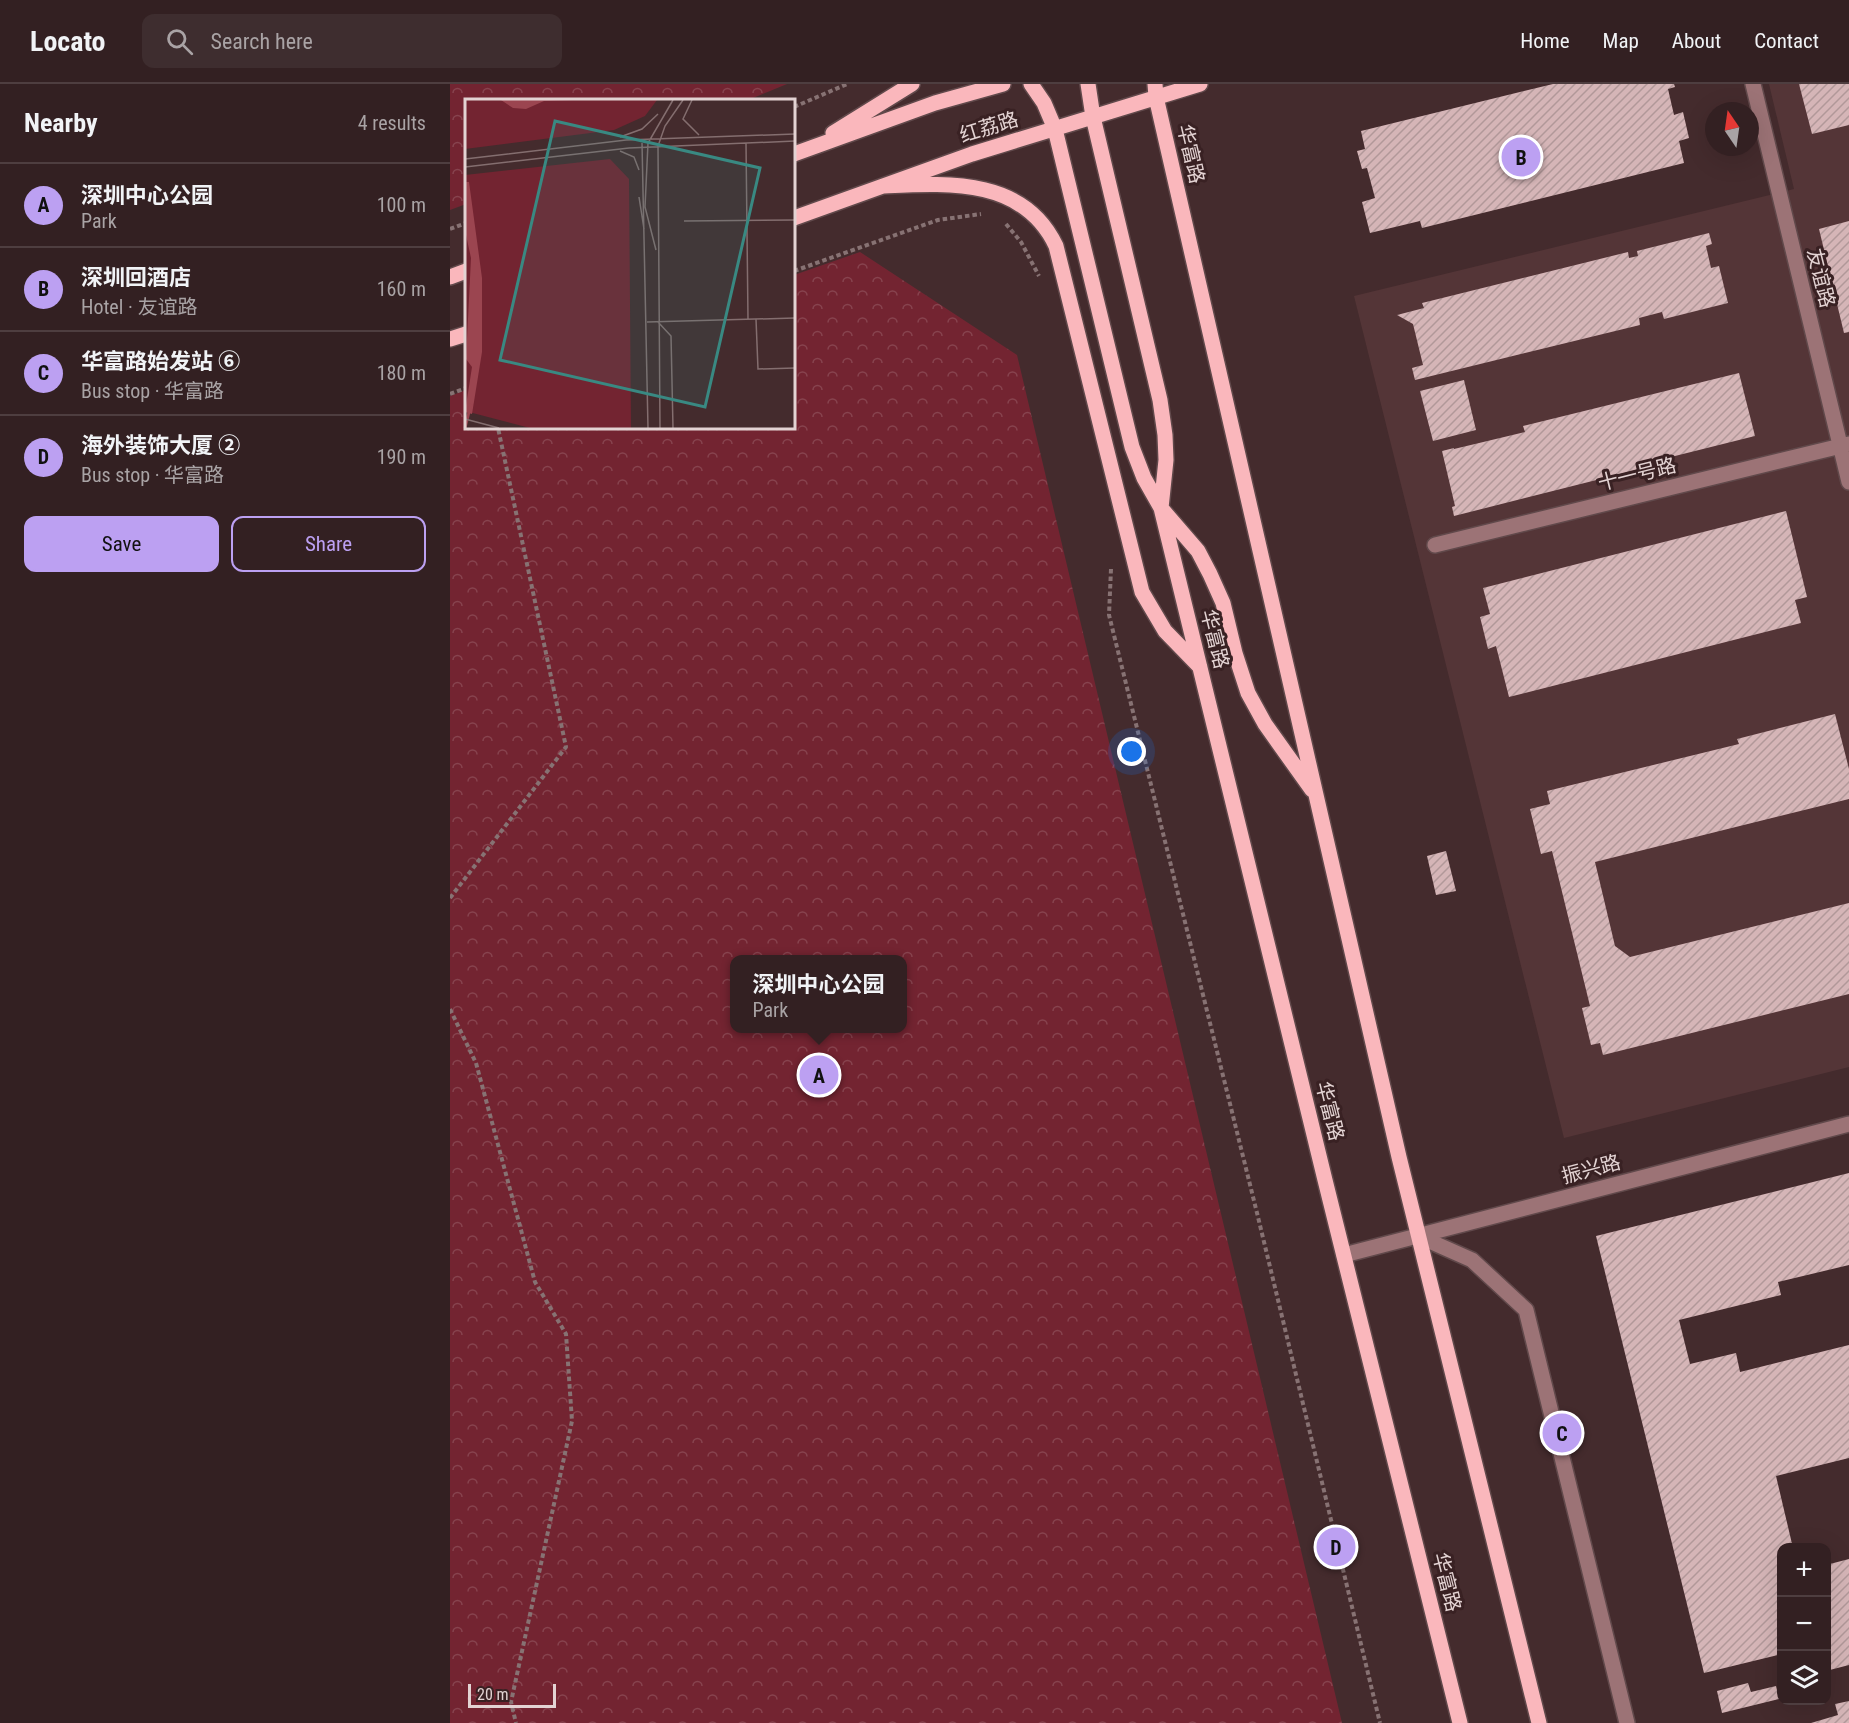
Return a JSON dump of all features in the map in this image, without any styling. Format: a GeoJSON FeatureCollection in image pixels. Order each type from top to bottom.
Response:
{"type":"FeatureCollection","features":[{"type":"Feature","properties":{"kind":"main road"},"geometry":{"type":"LineString","coordinates":[[801,151],[912,84]]}},
{"type":"Feature","properties":{"kind":"main road","name":"红荔路"},"geometry":{"type":"LineString","coordinates":[[801,151],[935,104],[1003,84]]}},
{"type":"Feature","properties":{"kind":"main road","name":"华富路"},"geometry":{"type":"LineString","coordinates":[[1031,84],[1044,103],[1055,129],[1132,447],[1144,478],[1161,508],[1198,551],[1223,603],[1235,653],[1248,693],[1265,724],[1316,795]]}},
{"type":"Feature","properties":{"kind":"main road","name":"华富路"},"geometry":{"type":"LineString","coordinates":[[1088,84],[1093,117],[1160,400],[1166,460],[1161,508],[1460,1723]]}},
{"type":"Feature","properties":{"kind":"main road","name":"红荔路"},"geometry":{"type":"LineString","coordinates":[[795,218],[972,154],[1093,117],[1155,91],[1200,84]]}},
{"type":"Feature","properties":{"kind":"main road","name":"华富路"},"geometry":{"type":"LineString","coordinates":[[1155,91],[1418,1236],[1539,1723]]}},
{"type":"Feature","properties":{"kind":"main road"},"geometry":{"type":"LineString","coordinates":[[884,186],[933,183],[988,191],[1015,200],[1039,218],[1049,231],[1056,246],[1142,592],[1165,631],[1200,667]]}},
{"type":"Feature","properties":{"kind":"main road"},"geometry":{"type":"LineString","coordinates":[[450,277],[465,271]]}},
{"type":"Feature","properties":{"kind":"main road"},"geometry":{"type":"LineString","coordinates":[[450,339],[465,334]]}},
{"type":"Feature","properties":{"kind":"street","name":"友谊路"},"geometry":{"type":"LineString","coordinates":[[1753,84],[1845,445],[1849,482]]}},
{"type":"Feature","properties":{"kind":"street","name":"十一号路"},"geometry":{"type":"LineString","coordinates":[[1435,545],[1845,445]]}},
{"type":"Feature","properties":{"kind":"street","name":"振兴路"},"geometry":{"type":"LineString","coordinates":[[1344,1255],[1849,1124]]}},
{"type":"Feature","properties":{"kind":"street"},"geometry":{"type":"LineString","coordinates":[[1418,1236],[1472,1260],[1526,1310],[1627,1723]]}},
{"type":"Feature","properties":{"kind":"path"},"geometry":{"type":"LineString","coordinates":[[795,107],[847,84]]}},
{"type":"Feature","properties":{"kind":"path"},"geometry":{"type":"LineString","coordinates":[[795,271],[938,220],[982,214]]}},
{"type":"Feature","properties":{"kind":"path"},"geometry":{"type":"LineString","coordinates":[[1002,220],[1021,242],[1040,279]]}},
{"type":"Feature","properties":{"kind":"path"},"geometry":{"type":"LineString","coordinates":[[450,229],[465,223]]}},
{"type":"Feature","properties":{"kind":"path"},"geometry":{"type":"LineString","coordinates":[[450,394],[465,388]]}},
{"type":"Feature","properties":{"kind":"path"},"geometry":{"type":"LineString","coordinates":[[450,898],[566,747],[498,429]]}},
{"type":"Feature","properties":{"kind":"path"},"geometry":{"type":"LineString","coordinates":[[1109,558],[1112,570],[1108,615],[1258,1217],[1380,1723]]}},
{"type":"Feature","properties":{"kind":"path"},"geometry":{"type":"LineString","coordinates":[[450,1009],[476,1063],[535,1282],[566,1334],[572,1421],[511,1702],[516,1723]]}},
{"type":"Feature","properties":{"kind":"shaded area"},"geometry":{"type":"Polygon","coordinates":[[[1769,84],[1849,84],[1849,1067],[1564,1138],[1354,296],[1794,189],[1769,84]]]}},
{"type":"Feature","properties":{"kind":"green space"},"geometry":{"type":"Polygon","coordinates":[[[450,84],[787,84],[750,99],[465,99],[465,204],[450,210],[450,84]]]}},
{"type":"Feature","properties":{"kind":"green space"},"geometry":{"type":"Polygon","coordinates":[[[860,252],[1017,355],[1342,1723],[450,1723],[450,396],[465,390],[465,429],[795,429],[795,275],[860,252]]]}},
{"type":"Feature","properties":{"kind":"building"},"geometry":{"type":"Polygon","coordinates":[[[1553,84],[1674,84],[1675,87],[1668,89],[1674,115],[1683,112],[1689,138],[1679,141],[1684,163],[1422,228],[1420,221],[1370,233],[1362,202],[1375,198],[1367,168],[1362,169],[1357,151],[1365,149],[1361,131],[1553,84]]]}},
{"type":"Feature","properties":{"kind":"building"},"geometry":{"type":"Polygon","coordinates":[[[1799,84],[1849,84],[1849,125],[1812,134],[1799,84]]]}},
{"type":"Feature","properties":{"kind":"building"},"geometry":{"type":"Polygon","coordinates":[[[1849,221],[1849,332],[1844,333],[1819,229],[1849,221]]]}},
{"type":"Feature","properties":{"kind":"building"},"geometry":{"type":"Polygon","coordinates":[[[1709,233],[1712,244],[1706,246],[1711,268],[1719,266],[1728,303],[1664,319],[1662,312],[1639,318],[1640,325],[1415,380],[1412,368],[1423,365],[1413,324],[1397,315],[1424,308],[1422,303],[1628,252],[1629,258],[1638,256],[1637,251],[1709,233]]]}},
{"type":"Feature","properties":{"kind":"building"},"geometry":{"type":"Polygon","coordinates":[[[1739,373],[1755,436],[1671,457],[1672,461],[1454,516],[1452,507],[1455,506],[1442,451],[1525,432],[1523,426],[1739,373]]]}},
{"type":"Feature","properties":{"kind":"building"},"geometry":{"type":"Polygon","coordinates":[[[1464,380],[1476,430],[1433,441],[1420,391],[1464,380]]]}},
{"type":"Feature","properties":{"kind":"building"},"geometry":{"type":"Polygon","coordinates":[[[1786,511],[1807,597],[1795,600],[1801,623],[1509,697],[1496,646],[1488,649],[1480,617],[1490,614],[1483,588],[1786,511]]]}},
{"type":"Feature","properties":{"kind":"building"},"geometry":{"type":"Polygon","coordinates":[[[1835,714],[1849,769],[1849,799],[1595,862],[1615,946],[1630,957],[1849,903],[1849,994],[1603,1055],[1600,1043],[1591,1045],[1582,1008],[1590,1006],[1552,851],[1541,854],[1530,809],[1550,804],[1547,791],[1739,744],[1737,739],[1835,714]]]}},
{"type":"Feature","properties":{"kind":"building"},"geometry":{"type":"Polygon","coordinates":[[[1446,851],[1456,891],[1436,895],[1427,856],[1446,851]]]}},
{"type":"Feature","properties":{"kind":"building"},"geometry":{"type":"Polygon","coordinates":[[[1849,1173],[1849,1265],[1778,1282],[1781,1295],[1679,1320],[1690,1364],[1736,1353],[1740,1372],[1849,1345],[1849,1458],[1776,1476],[1792,1543],[1777,1543],[1777,1655],[1704,1673],[1596,1236],[1849,1173]]]}},
{"type":"Feature","properties":{"kind":"building"},"geometry":{"type":"Polygon","coordinates":[[[1849,1559],[1849,1665],[1831,1670],[1831,1597],[1831,1564],[1849,1559]]]}},
{"type":"Feature","properties":{"kind":"building"},"geometry":{"type":"Polygon","coordinates":[[[1748,1683],[1751,1692],[1776,1686],[1777,1699],[1722,1713],[1717,1691],[1748,1683]]]}},
{"type":"Feature","properties":{"kind":"building"},"geometry":{"type":"Polygon","coordinates":[[[1849,1701],[1849,1723],[1811,1723],[1838,1715],[1835,1704],[1849,1701]]]}},
{"type":"Feature","properties":{"kind":"place","name":"深圳回酒店"},"geometry":{"type":"Point","coordinates":[1521,157]}},
{"type":"Feature","properties":{"kind":"place","name":"深圳中心公园"},"geometry":{"type":"Point","coordinates":[819,1075]}},
{"type":"Feature","properties":{"kind":"place","name":"华富路始发站 ⑥"},"geometry":{"type":"Point","coordinates":[1562,1433]}},
{"type":"Feature","properties":{"kind":"place","name":"海外装饰大厦 ②"},"geometry":{"type":"Point","coordinates":[1336,1547]}}]}
